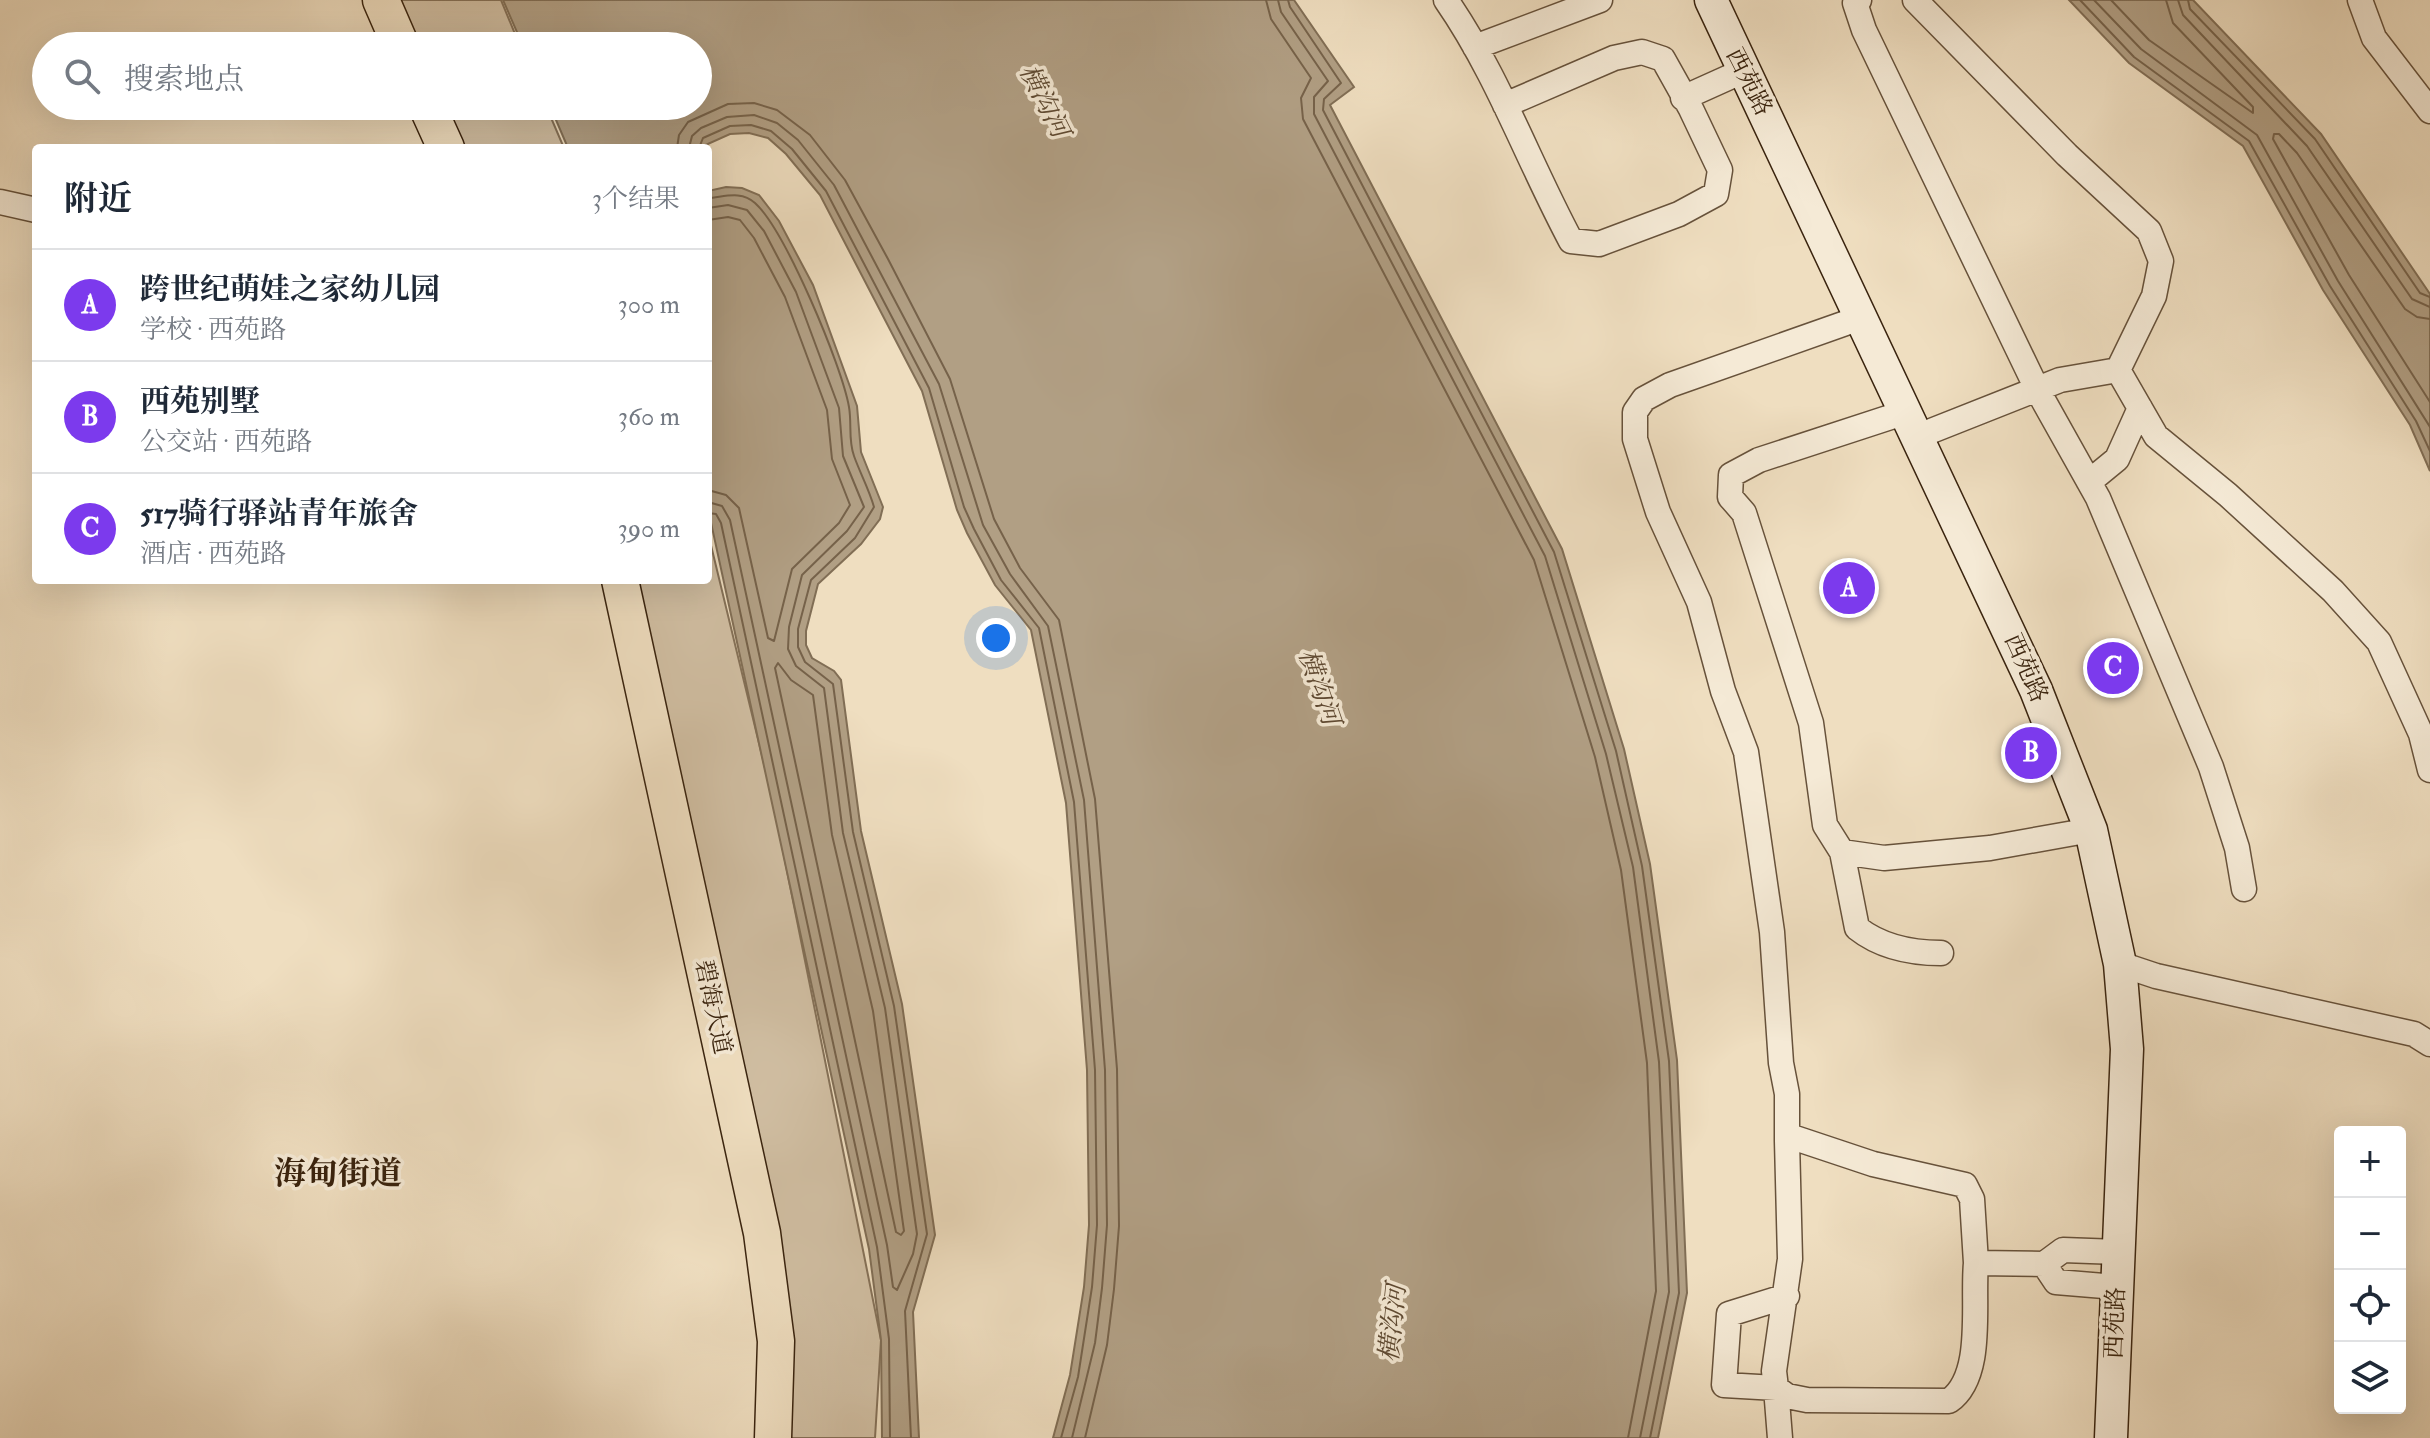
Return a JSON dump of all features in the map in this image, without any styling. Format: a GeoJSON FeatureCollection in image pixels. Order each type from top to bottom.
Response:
{"type":"FeatureCollection","features":[{"type":"Feature","properties":{"kind":"main road"},"geometry":{"type":"LineString","coordinates":[[381,0],[395,32]]}},
{"type":"Feature","properties":{"kind":"main road"},"geometry":{"type":"LineString","coordinates":[[398,0],[411,32]]}},
{"type":"Feature","properties":{"kind":"main road","name":"西苑路"},"geometry":{"type":"LineString","coordinates":[[1711,0],[2036,690],[2091,830],[2120,964],[2127,1049],[2111,1438]]}},
{"type":"Feature","properties":{"kind":"main road"},"geometry":{"type":"LineString","coordinates":[[433,120],[444,144]]}},
{"type":"Feature","properties":{"kind":"main road"},"geometry":{"type":"LineString","coordinates":[[446,120],[456,144]]}},
{"type":"Feature","properties":{"kind":"main road","name":"碧海大道"},"geometry":{"type":"LineString","coordinates":[[611,584],[758,1271],[765,1343],[762,1438]]}},
{"type":"Feature","properties":{"kind":"main road","name":"碧海大道"},"geometry":{"type":"LineString","coordinates":[[621,584],[762,1233],[776,1341],[773,1438]]}},
{"type":"Feature","properties":{"kind":"street"},"geometry":{"type":"LineString","coordinates":[[1446,0],[1475,47],[1505,105],[1535,175],[1571,241],[1599,244],[1679,214],[1716,194],[1720,170],[1663,59],[1642,52],[1594,66],[1505,105]]}},
{"type":"Feature","properties":{"kind":"street"},"geometry":{"type":"LineString","coordinates":[[1475,47],[1600,0]]}},
{"type":"Feature","properties":{"kind":"street"},"geometry":{"type":"LineString","coordinates":[[1859,0],[1855,3],[1864,30],[2037,389],[2089,482],[2211,767],[2237,848],[2244,889]]}},
{"type":"Feature","properties":{"kind":"street"},"geometry":{"type":"LineString","coordinates":[[1915,0],[2067,155],[2149,231],[2161,261],[2154,296],[2118,370]]}},
{"type":"Feature","properties":{"kind":"street"},"geometry":{"type":"LineString","coordinates":[[2360,0],[2374,38],[2430,111]]}},
{"type":"Feature","properties":{"kind":"street"},"geometry":{"type":"LineString","coordinates":[[1683,98],[1743,71]]}},
{"type":"Feature","properties":{"kind":"street"},"geometry":{"type":"LineString","coordinates":[[0,202],[32,209]]}},
{"type":"Feature","properties":{"kind":"street"},"geometry":{"type":"LineString","coordinates":[[1780,1438],[1774,1371],[1790,1259],[1787,1094],[1781,1063],[1772,932],[1746,752],[1723,691],[1699,602],[1644,474],[1635,439],[1635,412],[1644,399],[1670,385],[1860,318]]}},
{"type":"Feature","properties":{"kind":"street"},"geometry":{"type":"LineString","coordinates":[[1941,953],[1904,950],[1870,938],[1857,928],[1842,852],[1825,825],[1811,723],[1744,513],[1730,497],[1731,475],[1759,460],[1911,425],[2060,380],[2118,370]]}},
{"type":"Feature","properties":{"kind":"street"},"geometry":{"type":"LineString","coordinates":[[2118,370],[2156,436],[2228,495],[2333,591],[2379,642],[2421,734],[2430,770]]}},
{"type":"Feature","properties":{"kind":"street"},"geometry":{"type":"LineString","coordinates":[[2089,482],[2117,459],[2140,408]]}},
{"type":"Feature","properties":{"kind":"street"},"geometry":{"type":"LineString","coordinates":[[1842,852],[1884,858],[1990,848],[2091,830]]}},
{"type":"Feature","properties":{"kind":"street"},"geometry":{"type":"LineString","coordinates":[[2120,964],[2156,976],[2414,1034],[2430,1044]]}},
{"type":"Feature","properties":{"kind":"street"},"geometry":{"type":"LineString","coordinates":[[1787,1141],[1795,1138],[1873,1164],[1965,1185],[1972,1199],[1976,1263],[1972,1367],[1965,1384],[1949,1401],[1807,1400],[1787,1396],[1776,1388],[1724,1385],[1729,1314],[1787,1296]]}},
{"type":"Feature","properties":{"kind":"street"},"geometry":{"type":"LineString","coordinates":[[1976,1263],[2044,1264],[2063,1250],[2118,1252]]}},
{"type":"Feature","properties":{"kind":"street"},"geometry":{"type":"LineString","coordinates":[[2044,1264],[2056,1282],[2116,1287]]}},
{"type":"Feature","properties":{"kind":"shaded area"},"geometry":{"type":"Polygon","coordinates":[[[398,0],[501,0],[514,32],[411,32],[398,0]]]}},
{"type":"Feature","properties":{"kind":"shaded area"},"geometry":{"type":"Polygon","coordinates":[[[449,120],[552,120],[562,144],[458,144],[449,120]]]}},
{"type":"Feature","properties":{"kind":"shaded area"},"geometry":{"type":"Polygon","coordinates":[[[712,549],[773,801],[881,1340],[875,1438],[770,1438],[774,1324],[619,584],[712,584],[712,549]]]}},
{"type":"Feature","properties":{"kind":"water","name":"横沟河"},"geometry":{"type":"Polygon","coordinates":[[[503,0],[1294,0],[1354,87],[1330,105],[1562,549],[1624,749],[1650,864],[1677,1060],[1687,1293],[1658,1438],[1053,1438],[1070,1375],[1084,1287],[1089,1225],[1087,1070],[1066,803],[1031,630],[995,585],[967,533],[957,510],[922,391],[820,195],[786,154],[768,138],[749,133],[730,134],[708,144],[566,144],[556,120],[712,120],[712,32],[517,32],[503,0]]]}},
{"type":"Feature","properties":{"kind":"water"},"geometry":{"type":"Polygon","coordinates":[[[2069,0],[2193,0],[2321,134],[2430,294],[2430,471],[2410,425],[2323,290],[2243,146],[2129,63],[2069,0]]]}},
{"type":"Feature","properties":{"kind":"water"},"geometry":{"type":"Polygon","coordinates":[[[742,188],[759,195],[779,221],[813,285],[857,406],[861,452],[883,507],[880,519],[861,544],[818,584],[806,631],[806,645],[812,658],[834,671],[841,680],[861,831],[902,1004],[935,1235],[913,1312],[919,1438],[882,1438],[881,1340],[869,1249],[712,527],[712,190],[742,188]]]}},
{"type":"Feature","properties":{"kind":"place","name":"跨世纪萌娃之家幼儿园"},"geometry":{"type":"Point","coordinates":[1849,588]}},
{"type":"Feature","properties":{"kind":"place","name":"517骑行驿站青年旅舍"},"geometry":{"type":"Point","coordinates":[2113,668]}},
{"type":"Feature","properties":{"kind":"place","name":"西苑别墅"},"geometry":{"type":"Point","coordinates":[2031,753]}},
{"type":"Feature","properties":{"kind":"district","name":"海甸街道"},"geometry":{"type":"Point","coordinates":[338,1174]}}]}
